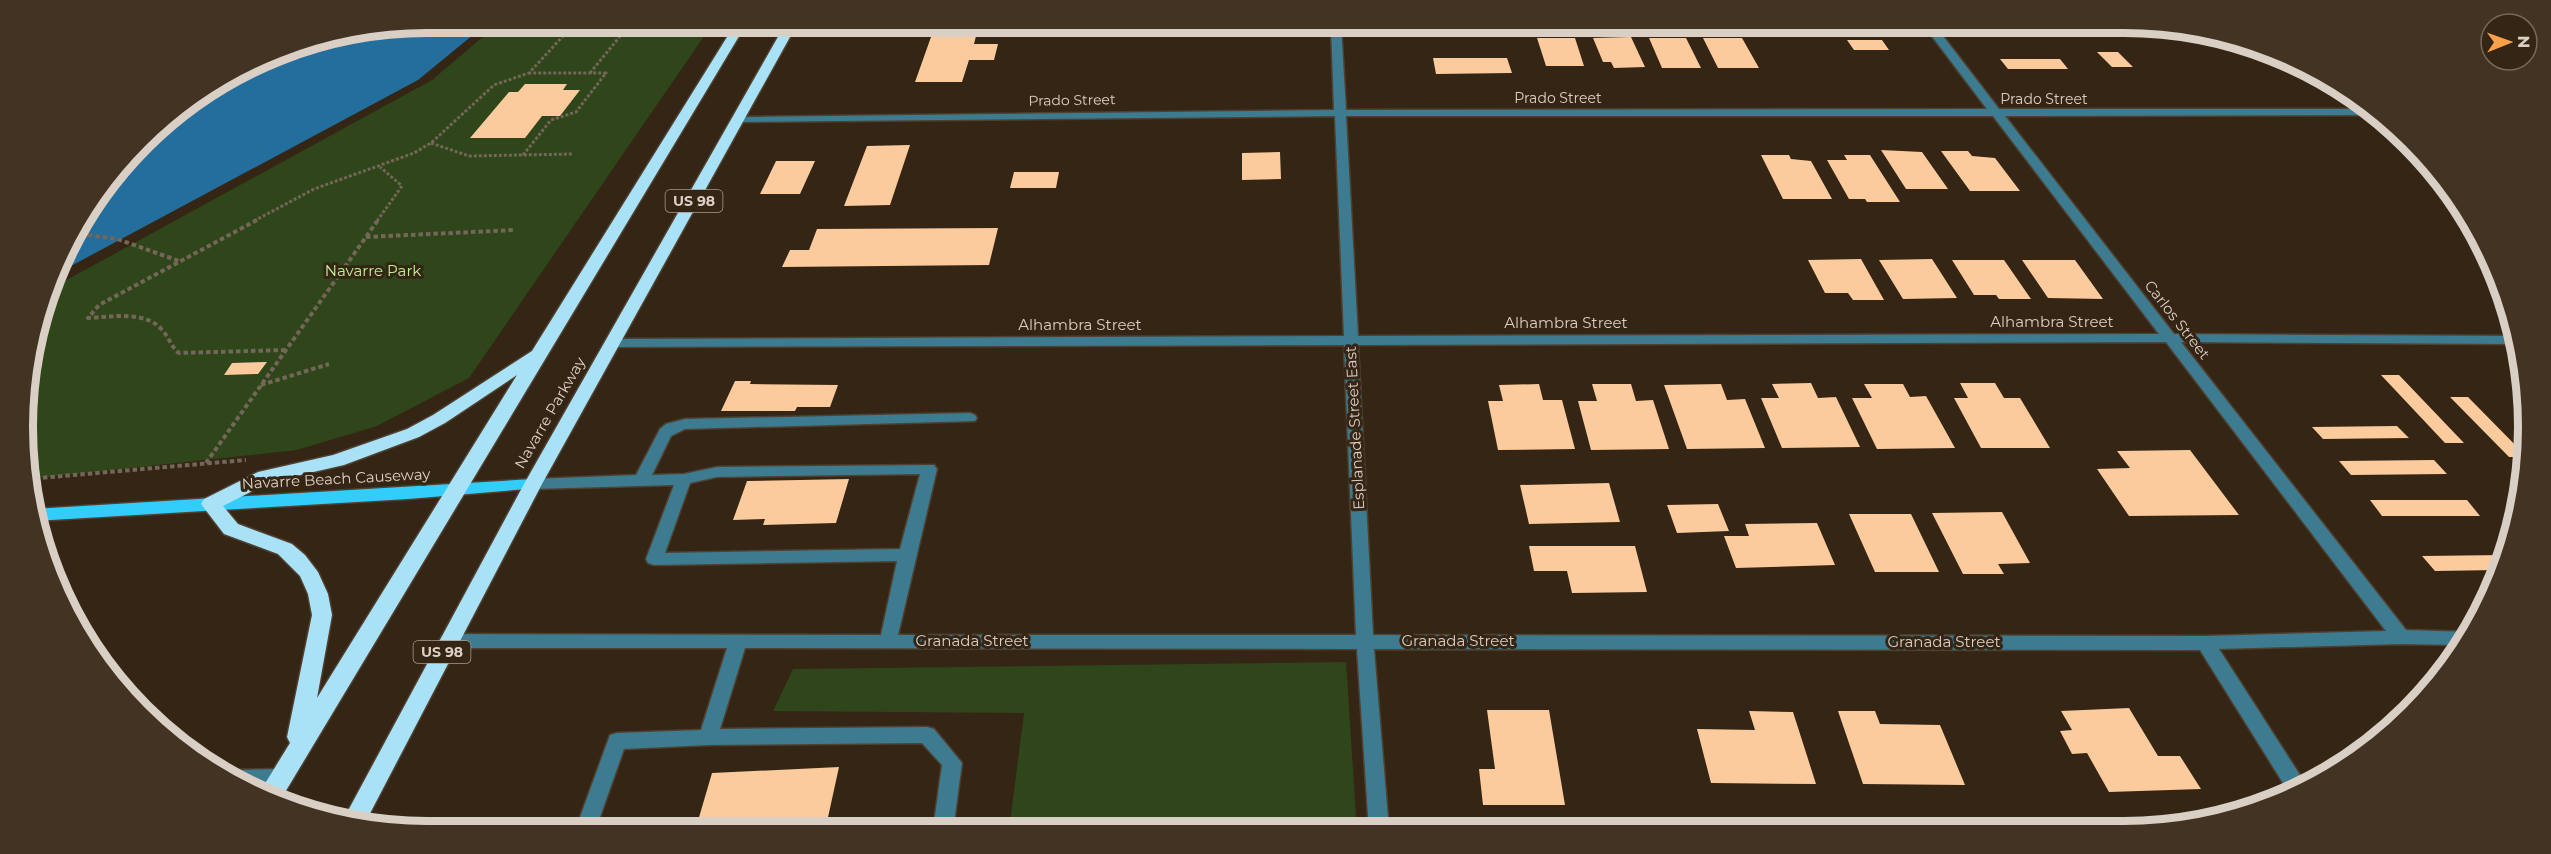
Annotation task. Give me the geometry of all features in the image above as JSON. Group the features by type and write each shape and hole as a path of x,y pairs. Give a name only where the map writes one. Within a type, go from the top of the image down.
{"highway":[{"name":"US 98","path":"276,786 735,33"},
{"name":"Navarre Parkway","path":"358,815 533,484 786,33"},
{"path":"296,751 322,615 318,594 308,572 285,549 231,529 211,504 265,477 337,461 413,433 439,419 539,352"}],"main road":[{"name":"Navarre Beach Causeway","path":"43,513 533,484"}],"street":[{"name":"Esplanade Street East","path":"1336,33 1365,641 1378,821"},
{"name":"Carlos Street","path":"1935,33 2401,637"},
{"name":"Prado Street","path":"740,119 1339,113 2361,112"},
{"name":"Alhambra Street","path":"614,343 2170,338 2508,340"},
{"path":"641,481 665,433 671,428 685,424 970,418"},
{"path":"533,484 684,479 717,472 929,469 888,640"},
{"path":"684,479 654,559 908,555"},
{"name":"Granada Street","path":"448,641 2205,643 2401,637 2457,638"},
{"path":"708,737 738,641"},
{"path":"2205,643 2294,782"},
{"path":"589,821 617,741 708,737 927,735 952,763 943,821"},
{"path":"257,782 276,786"}],"path":[{"path":"529,73 564,35 562,33"},
{"path":"590,73 623,33"},
{"path":"286,350 178,353 172,349 161,327 142,318 88,318 99,305 314,189 414,153 431,143 494,85 529,73 606,73 576,112 551,120 523,155"},
{"path":"431,143 469,156 572,154"},
{"path":"36,478 206,463 402,186 379,167"},
{"path":"366,237 515,230"},
{"path":"84,234 117,239 180,261"},
{"path":"261,386 329,364"}],"green space":[{"name":"Navarre Park","path":"487,33 706,33 469,378 377,426 297,450 36,478 33,427 36,376 46,325 60,284 432,80"},
{"path":"1346,662 1356,821 1010,821 1024,713 773,711 793,669"}],"water":[{"path":"475,33 418,80 67,268 99,208 148,148 187,114 230,86 276,63 325,46 376,36"}],"building":[{"path":"976,36 974,44 998,44 994,60 969,60 962,82 915,82 931,37"},
{"path":"1631,37 1645,67 1614,68 1611,62 1603,62 1593,38"},
{"path":"1537,38 1575,38 1584,66 1546,66"},
{"path":"1649,38 1686,38 1701,68 1662,68"},
{"path":"1703,38 1742,38 1759,68 1718,68"},
{"path":"1847,40 1882,40 1889,50 1854,50"},
{"path":"2097,52 2118,52 2133,67 2112,67"},
{"path":"1433,58 1507,58 1512,73 1436,74"},
{"path":"2000,59 2060,59 2068,69 2008,69"},
{"path":"525,84 567,84 563,90 580,90 560,116 542,116 525,138 470,138 509,92 518,92"},
{"path":"910,145 890,205 844,206 867,146"},
{"path":"1881,150 1922,152 1948,189 1906,189"},
{"path":"1941,151 1968,151 1972,156 1995,158 2020,191 1970,191"},
{"path":"1280,152 1281,179 1242,180 1242,153"},
{"path":"1761,155 1789,155 1791,159 1811,161 1832,199 1783,199"},
{"path":"1844,155 1870,155 1900,202 1867,202 1865,199 1849,199 1827,160 1847,160"},
{"path":"776,161 815,161 800,194 760,194"},
{"path":"1014,172 1059,172 1056,188 1010,188"},
{"path":"998,228 989,265 782,267 790,250 809,250 817,229"},
{"path":"1861,259 1884,300 1853,300 1848,293 1825,293 1808,260"},
{"path":"1932,259 1957,298 1903,299 1879,260"},
{"path":"1952,260 2004,260 2031,299 1999,299 1996,295 1974,295"},
{"path":"2022,260 2075,260 2103,299 2048,298"},
{"path":"267,362 258,374 224,375 232,363"},
{"path":"2381,375 2399,375 2464,443 2445,443"},
{"path":"735,381 751,381 750,384 838,385 830,407 797,407 795,411 721,411"},
{"path":"1811,383 1818,398 1836,397 1860,447 1782,448 1761,398 1779,398 1772,384"},
{"path":"1960,383 1995,383 2004,398 2020,398 2050,448 1981,448 1954,398 1968,398"},
{"path":"1539,384 1543,400 1562,400 1575,449 1498,450 1488,401 1503,401 1499,385"},
{"path":"1592,384 1631,384 1636,401 1653,400 1669,449 1591,450 1578,401 1597,401"},
{"path":"1721,384 1727,400 1745,399 1765,448 1687,449 1664,385"},
{"path":"1864,384 1903,384 1910,397 1926,396 1955,448 1877,449 1852,398 1872,398"},
{"path":"2450,397 2468,397 2517,447 2517,457 2509,457"},
{"path":"2397,426 2409,438 2323,439 2312,427"},
{"path":"2190,450 2239,515 2129,516 2097,469 2130,468 2117,451"},
{"path":"2434,460 2447,474 2351,475 2339,461"},
{"path":"849,479 836,523 763,525 765,519 733,520 747,481"},
{"path":"1609,483 1620,522 1529,524 1520,485"},
{"path":"2370,500 2467,500 2480,516 2382,516"},
{"path":"1718,504 1729,531 1677,533 1667,505"},
{"path":"2002,512 2030,563 1998,564 2004,574 1963,574 1932,513"},
{"path":"1849,514 1911,514 1939,572 1875,572"},
{"path":"1817,523 1835,565 1736,568 1724,536 1749,536 1745,524"},
{"path":"1529,546 1635,546 1647,592 1572,593 1567,571 1534,571"},
{"path":"2497,555 2491,570 2435,571 2422,556"},
{"path":"2129,708 2158,756 2180,756 2201,789 2109,792 2087,753 2072,754 2060,731 2072,730 2061,711"},
{"path":"1487,710 1549,710 1565,805 1483,805 1479,769 1495,769"},
{"path":"1749,711 1793,712 1816,784 1711,783 1697,729 1755,730"},
{"path":"1838,711 1875,711 1880,724 1940,725 1965,785 1863,784"},
{"path":"839,767 827,821 698,821 712,773"}]}
